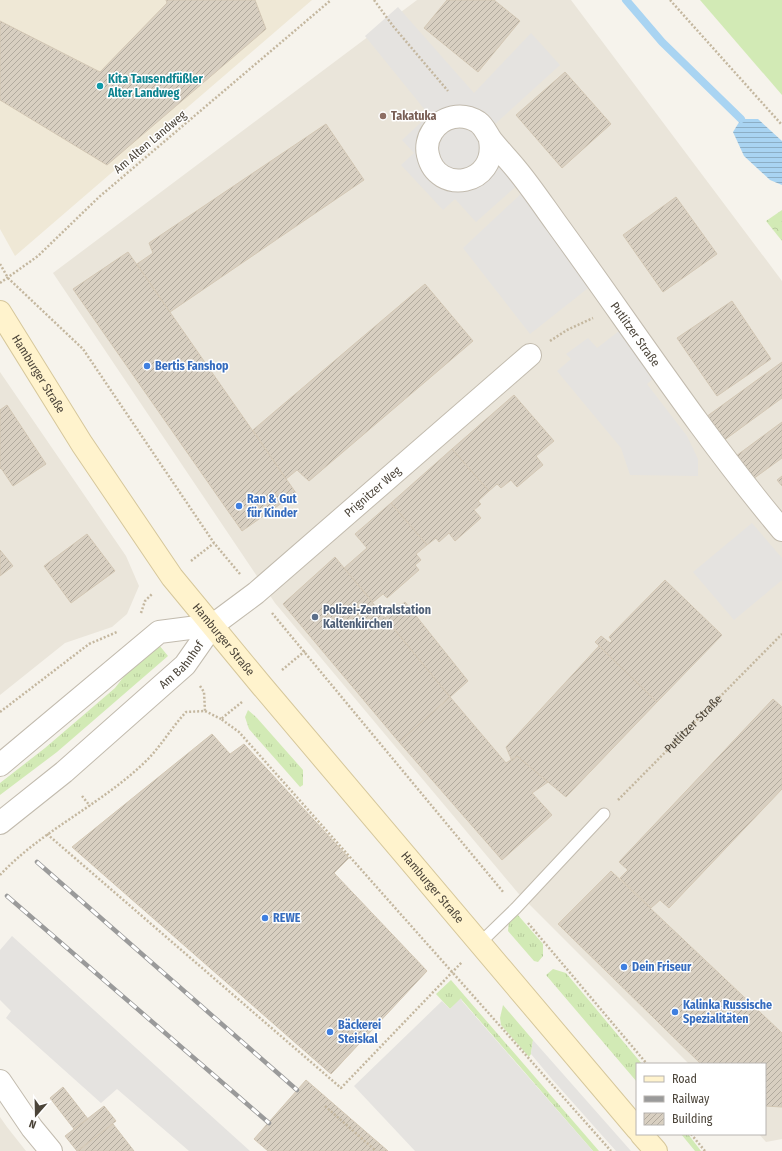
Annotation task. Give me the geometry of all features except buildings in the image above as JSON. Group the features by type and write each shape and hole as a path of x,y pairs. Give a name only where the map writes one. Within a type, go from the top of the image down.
{"main road":[{"name":"Hamburger Straße","path":"0,312 82,444 172,577 262,686 636,1128"},
{"path":"642,1135 656,1151"}],"street":[{"path":"472,119 455,117 446,119 438,124 428,141 427,152 429,161 436,170 451,180 461,181 478,175 489,161 492,148 490,140"},
{"name":"Putlitzer Straße","path":"472,119 480,124 490,140 518,170 623,314 690,413 782,530"},
{"name":"Prignitzer Weg","path":"213,625 256,593 530,355"},
{"name":"Am Bahnhof","path":"0,765 159,632 213,625"},
{"name":"Am Bahnhof","path":"0,823 64,772 185,665 213,625"},
{"path":"0,1081 32,1128 51,1151"}],"lane":[{"path":"480,943 516,908 604,814"}],"path":[{"name":"Am Alten Landweg","path":"0,283 38,256 99,197 331,0"},
{"path":"374,0 393,26 472,119"},
{"path":"670,0 782,125"},
{"path":"0,264 8,278 83,349 214,542 516,908 646,1063"},
{"path":"530,355 567,330 595,318 623,314"},
{"path":"139,618 145,601 214,542"},
{"path":"0,712 89,644 122,630"},
{"name":"Putlitzer Straße","path":"604,814 782,634"},
{"path":"221,719 305,651"},
{"path":"1,873 47,834 90,806 144,764 186,712 205,711 221,719 239,732 453,971 611,1151"},
{"path":"82,796 90,806"},
{"path":"47,834 341,1088 480,943"},
{"path":"325,1106 376,1151"},
{"path":"692,1135 705,1151"}],"shaded area":[{"path":"0,0 312,0 15,256 0,229"},
{"path":"417,0 571,0 782,281 782,1139 766,1142 760,1135 766,1135 766,1063 688,1063 518,893 275,603 53,273"},
{"path":"398,7 474,93 531,33 560,65 494,125 532,172 476,222 455,199 443,210 401,165 414,153 402,140 429,115 365,36"},
{"path":"524,191 592,285 530,334 463,248"},
{"path":"619,331 653,379 647,384 687,436 698,459 698,476 630,475 621,448 557,371 571,359 566,354 588,338 597,348"},
{"path":"0,372 126,556 139,586 127,614 112,627 65,643 0,695"},
{"path":"752,523 782,558 782,580 734,620 693,572"},
{"path":"12,936 250,1151 189,1151 117,1089 101,1103 6,1018 11,1011 0,1000 0,950"},
{"path":"461,998 462,1001 593,1151 415,1151 354,1086 442,1001 450,1009"},
{"path":"533,1040 631,1151 616,1151 551,1078 531,1054"},
{"path":"0,1117 7,1127 26,1151 0,1151"}],"green space":[{"path":"700,0 782,0 782,95"},
{"path":"782,210 782,241 766,221"},
{"path":"159,645 168,656 57,752 0,795 0,783 45,748 115,688 132,666"},
{"path":"248,710 257,718 303,770 303,785 300,787 249,729 245,717"},
{"path":"517,914 543,944 543,956 538,962 534,961 508,931 509,921"},
{"path":"553,969 566,973 641,1063 636,1063 636,1081 546,975"},
{"path":"451,980 599,1151 593,1151 461,999 450,1009 436,994"},
{"path":"503,1005 533,1040 531,1054 529,1057 501,1025 500,1018"},
{"path":"682,1135 689,1135 701,1151 695,1151"}],"water":[{"path":"741,119 758,119 782,141 782,185 770,180 744,156 733,132"}],"waterway":[{"path":"626,0 662,42 741,119"}],"railway":[{"path":"37,862 297,1090"},
{"path":"7,896 269,1123"}],"place":[{"name":"Kita Tausendfüßler Alter Landweg","path":"100,86"},
{"name":"Takatuka","path":"383,116"},
{"name":"Bertis Fanshop","path":"147,366"},
{"name":"Ran & Gut für Kinder","path":"239,506"},
{"name":"Polizei-Zentralstation Kaltenkirchen","path":"315,617"},
{"name":"REWE","path":"265,918"},
{"name":"Dein Friseur","path":"624,967"},
{"name":"Kalinka Russische Spezialitäten","path":"675,1012"},
{"name":"Bäckerei Steiskal","path":"330,1032"}]}
